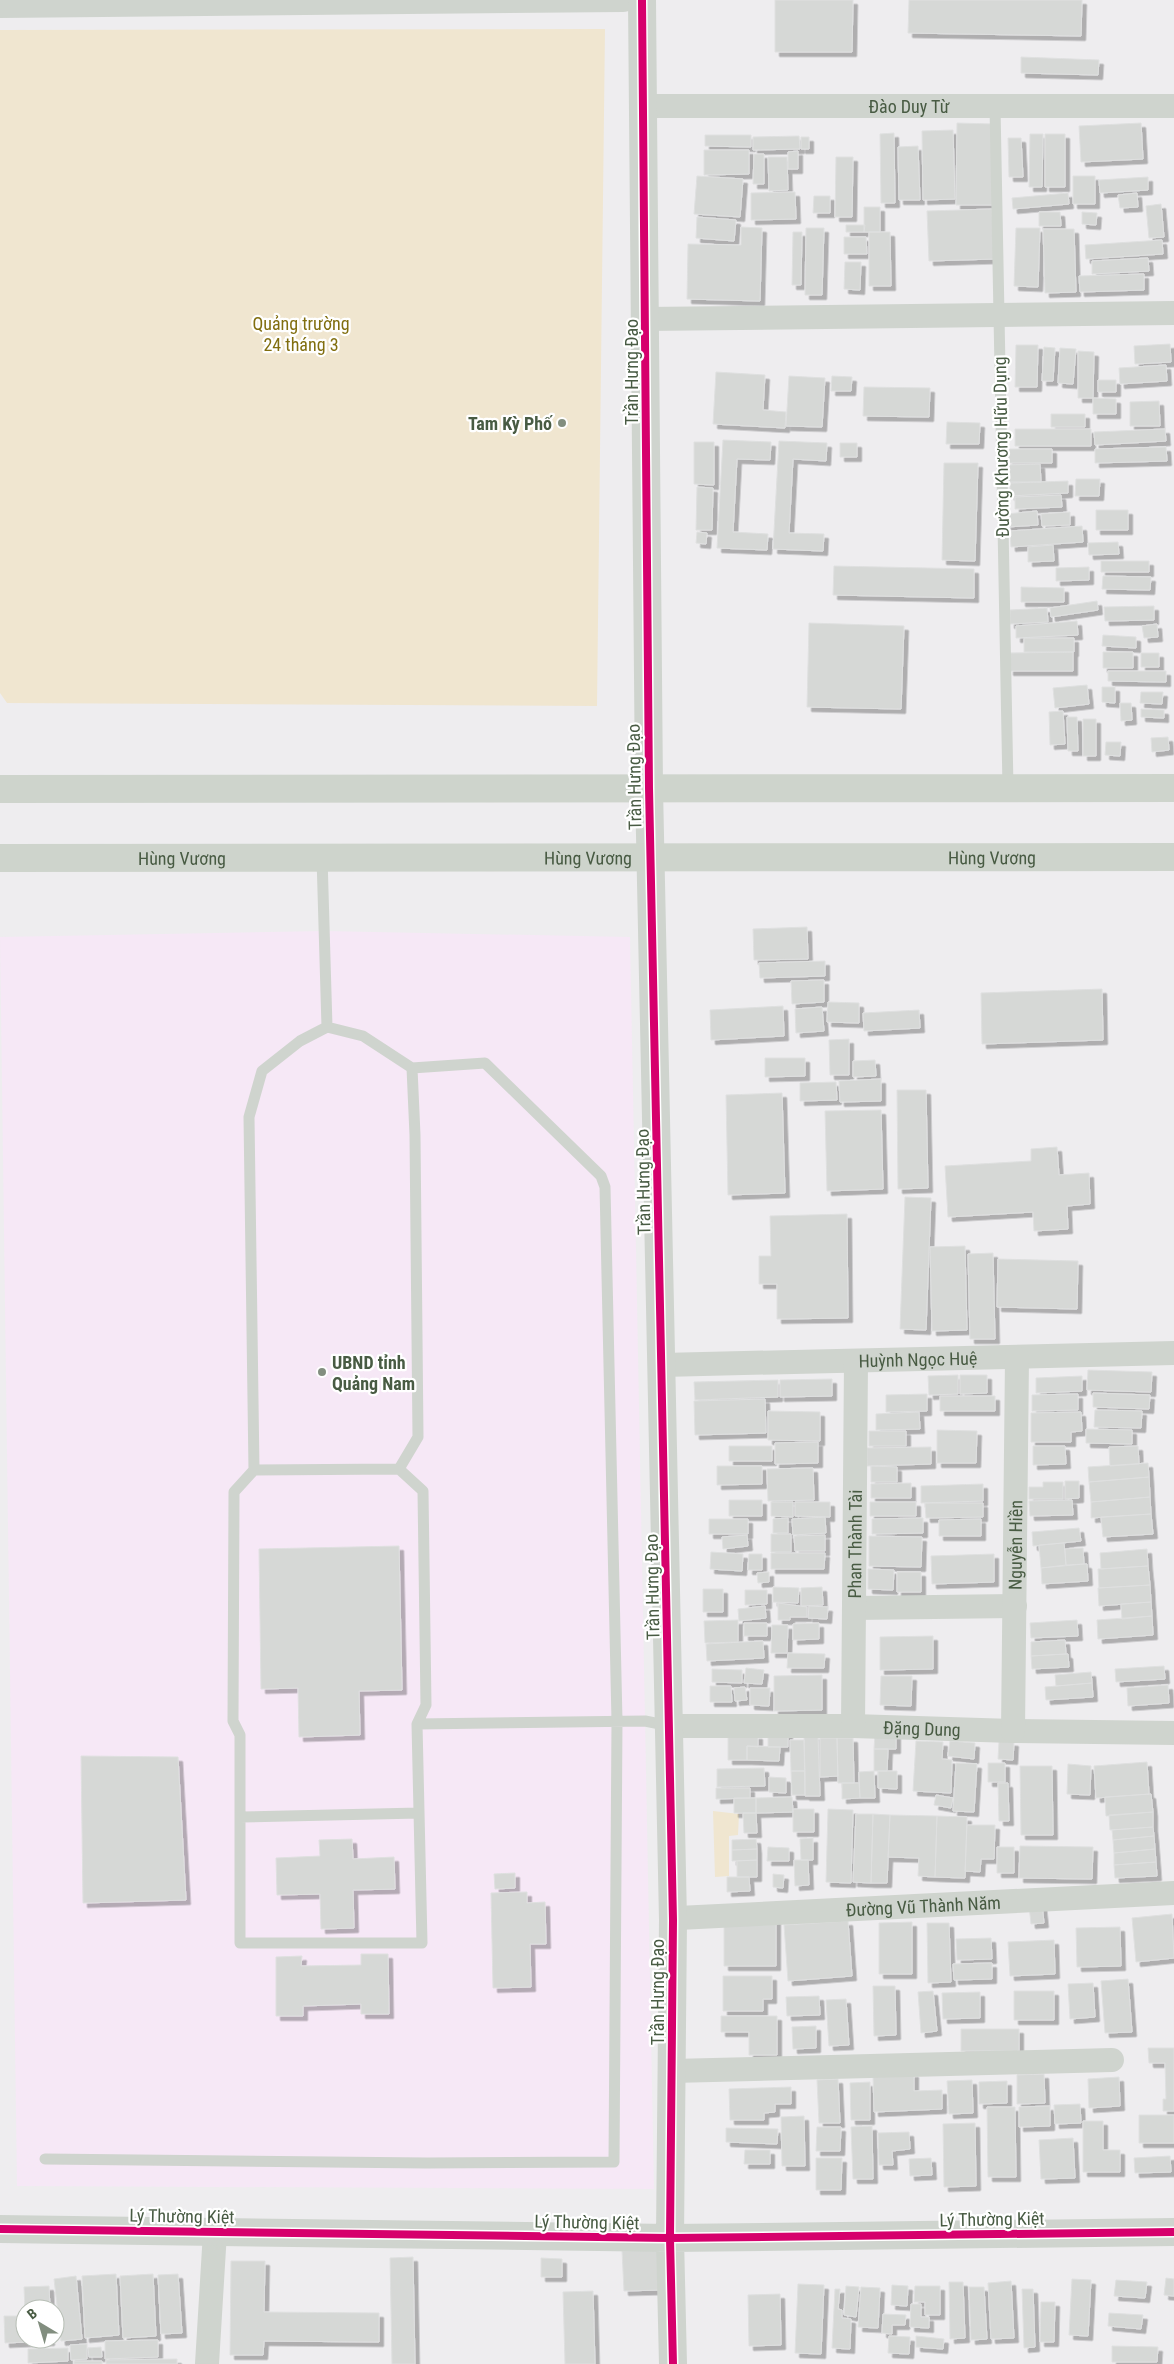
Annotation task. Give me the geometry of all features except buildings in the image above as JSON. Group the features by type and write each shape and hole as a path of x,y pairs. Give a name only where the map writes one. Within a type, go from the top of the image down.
{"main road":[{"path":"0,789 1174,788"},
{"name":"Hùng Vương","path":"0,858 1174,857"}],"street":[{"path":"0,6 623,0"},
{"name":"Trần Hưng Đạo","path":"642,0 650,858 673,1920 670,2238 673,2364"},
{"name":"Đào Duy Từ","path":"643,106 1174,106"},
{"path":"645,319 1174,313"},
{"name":"Huỳnh Ngọc Huệ","path":"662,1365 856,1362 1174,1353"},
{"name":"Nguyễn Hiền","path":"1014,1731 1017,1358"},
{"name":"Phan Thành Tài","path":"853,1726 856,1362"},
{"path":"854,1608 1015,1606"},
{"name":"Đặng Dung","path":"670,1726 853,1726 1174,1733"},
{"name":"Đường Vũ Thành Năm","path":"673,1920 678,1918 1174,1893"},
{"path":"672,2071 1112,2060"},
{"name":"Lý Thường Kiệt","path":"0,2229 670,2238 1174,2232"},
{"path":"207,2364 215,2232"}],"lane":[{"name":"Đường Khương Hữu Dụng","path":"995,106 1008,788"},
{"path":"322,857 327,1027"},
{"path":"45,2159 417,2163 614,2162 617,1722 604,1187 602,1176 485,1063 412,1068 363,1036 327,1027 300,1041 262,1071 249,1117 254,1470 234,1492 233,1721 240,1735 240,1943 422,1943 417,1724 426,1704 422,1491 400,1469 254,1470"},
{"path":"400,1469 418,1437 415,1135 412,1068"},
{"path":"417,1724 645,1721 670,1726"},
{"path":"240,1817 419,1813"}],"shaded area":[{"name":"UBND tỉnh Quảng Nam","path":"324,931 630,937 654,2189 17,2186 0,937"}],"green space":[{"name":"Quảng trường 24 tháng 3","path":"605,29 597,706 7,703 0,693 0,30"},
{"path":"713,1811 739,1814 738,1835 729,1836 729,1876 715,1877"}],"cycle path":[{"path":"642,0 649,788 673,1920 670,2238 673,2364"},
{"path":"0,2229 670,2238 1174,2232"}],"place":[{"name":"Tam Kỳ Phố","path":"562,423"},
{"name":"UBND tỉnh Quảng Nam","path":"322,1372"}]}
